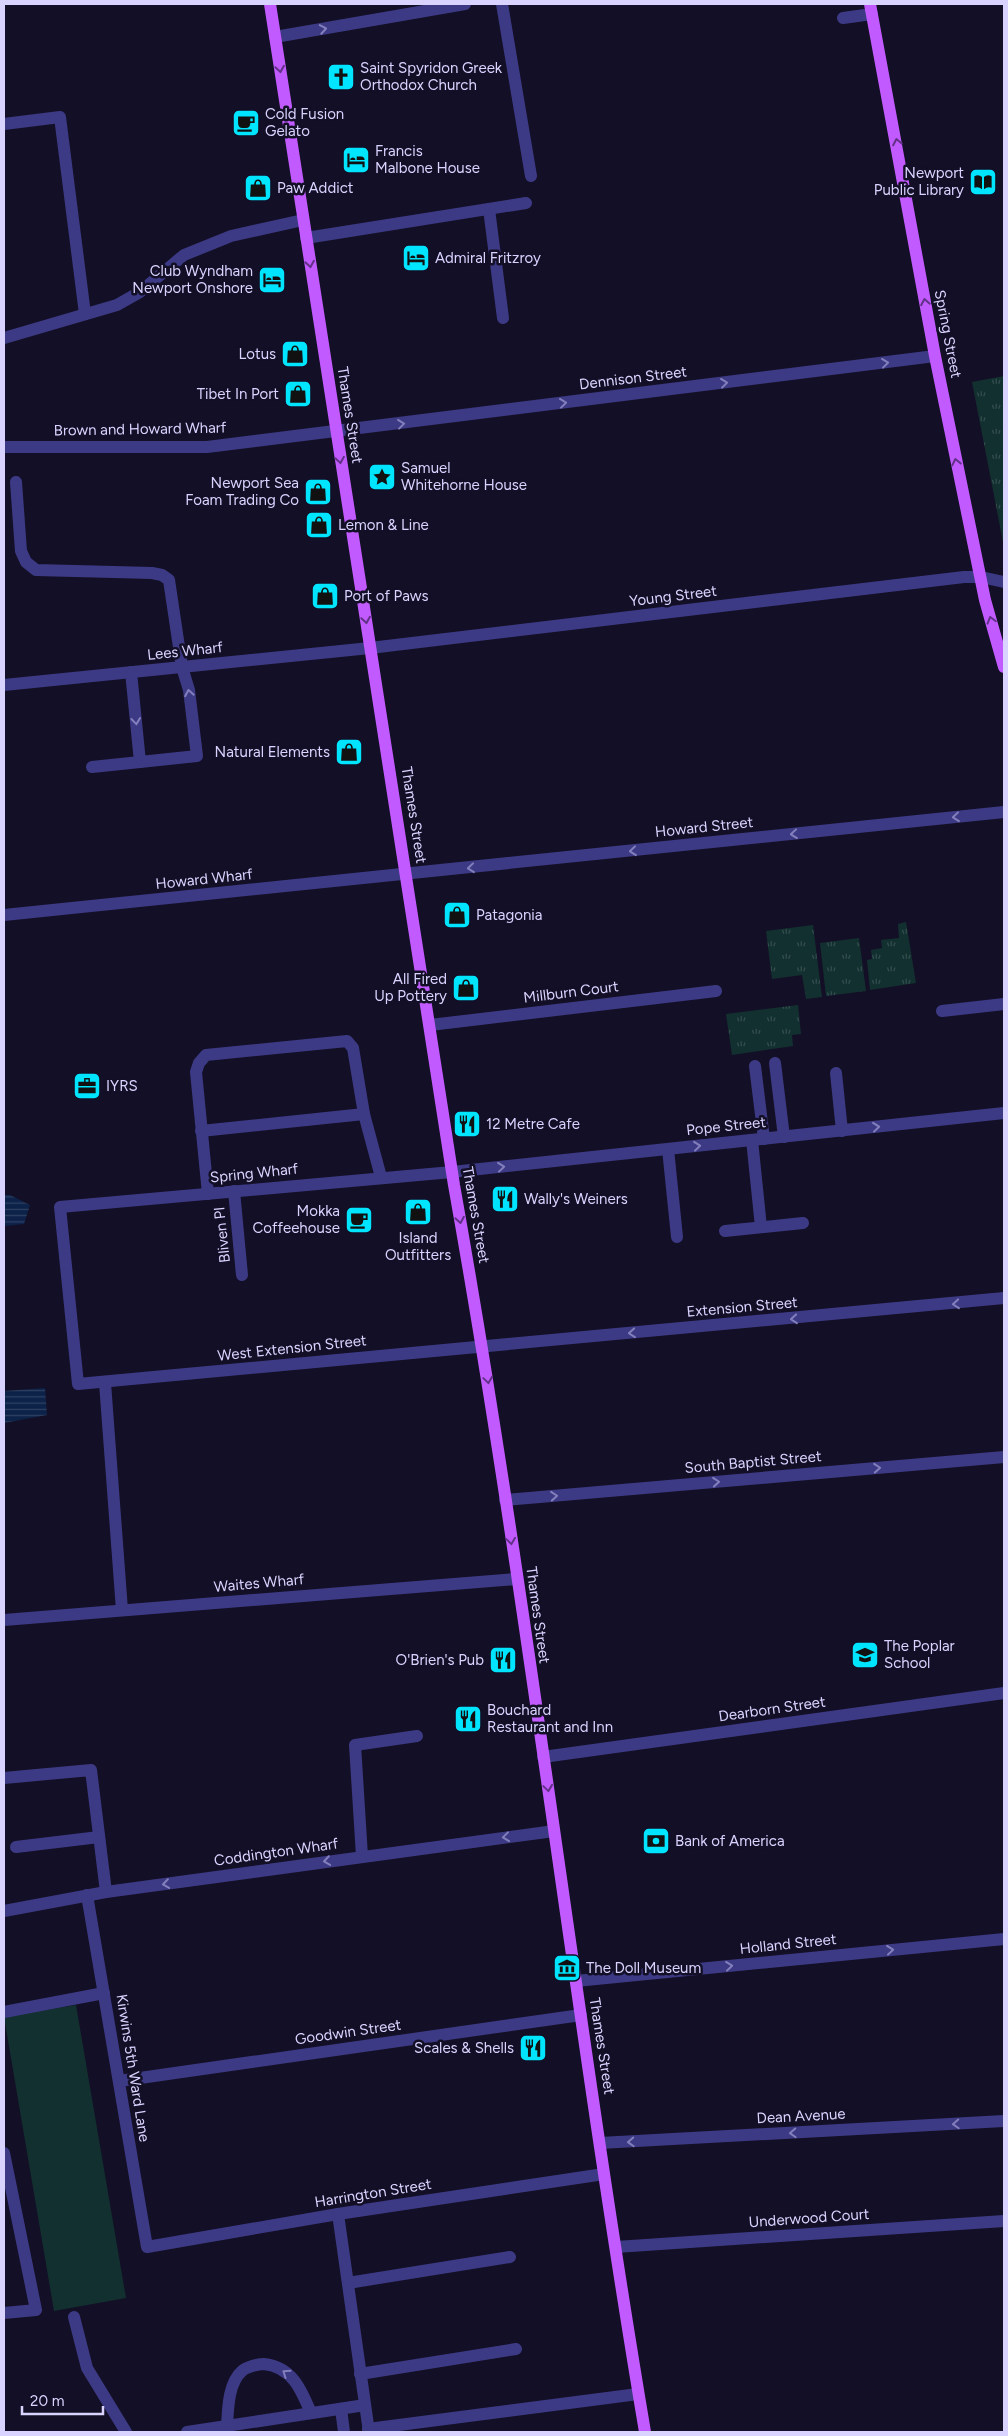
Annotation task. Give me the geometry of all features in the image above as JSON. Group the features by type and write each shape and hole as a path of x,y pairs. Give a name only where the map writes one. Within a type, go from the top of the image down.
{"main road":[{"name":"Thames Street","path":"270,4 452,1172 483,1346 604,2174 645,2432"},
{"name":"Spring Street","path":"871,9 934,356 981,577 1004,667"}],"street":[{"path":"275,37 465,4"},
{"path":"502,4 531,176"},
{"path":"843,18 871,9"},
{"path":"4,124 60,117 85,314"},
{"path":"306,238 526,203"},
{"path":"489,209 503,318"},
{"path":"4,338 117,305 140,292 184,255 231,236 303,220"},
{"name":"Dennison Street","path":"336,432 934,356"},
{"name":"Brown and Howard Wharf","path":"4,447 207,447 336,432"},
{"path":"16,482 21,551 26,562 36,570 152,573 162,575 169,580 182,667 189,690 197,756 92,767"},
{"name":"Young Street","path":"370,648 955,578 981,577 1004,582"},
{"name":"Lees Wharf","path":"4,685 370,648"},
{"path":"131,672 140,762"},
{"name":"Howard Street","path":"407,874 1004,812"},
{"name":"Howard Wharf","path":"4,915 407,874"},
{"name":"Millburn Court","path":"430,1025 716,991"},
{"path":"942,1011 1004,1004"},
{"path":"208,1194 196,1072 199,1063 206,1055 347,1041 353,1048 364,1114 381,1177"},
{"path":"775,1063 784,1136"},
{"path":"755,1066 761,1227"},
{"path":"836,1073 842,1130"},
{"name":"Pope Street","path":"452,1172 1004,1113"},
{"path":"201,1131 364,1114"},
{"path":"668,1149 677,1237"},
{"name":"Spring Wharf","path":"60,1207 452,1172"},
{"name":"Bliven Pl","path":"234,1192 242,1274"},
{"name":"West Extension Street","path":"60,1207 78,1384 483,1346"},
{"path":"725,1231 803,1223"},
{"name":"Extension Street","path":"483,1346 991,1301 1004,1298"},
{"path":"105,1382 122,1610"},
{"name":"South Baptist Street","path":"505,1500 1004,1457"},
{"name":"Waites Wharf","path":"4,1620 516,1579"},
{"name":"Dearborn Street","path":"543,1758 1004,1693"},
{"path":"362,1856 355,1745 417,1736"},
{"path":"4,1778 91,1770 106,1892"},
{"name":"Coddington Wharf","path":"4,1911 106,1892 554,1831"},
{"path":"16,1847 99,1837"},
{"name":"Kirwins 5th Ward Lane","path":"88,1895 147,2247"},
{"name":"Holland Street","path":"576,1981 1004,1939"},
{"path":"4,2012 104,1993"},
{"name":"Goodwin Street","path":"119,2081 581,2015"},
{"name":"Dean Avenue","path":"600,2144 1004,2121"},
{"path":"4,2153 36,2310 4,2313"},
{"name":"Harrington Street","path":"147,2247 338,2214 604,2174"},
{"path":"338,2214 369,2431 638,2394"},
{"name":"Underwood Court","path":"616,2247 1004,2221"},
{"path":"348,2283 510,2257"},
{"path":"74,2317 87,2368 126,2432"},
{"path":"360,2374 516,2349"},
{"path":"227,2426 228,2404 234,2384 242,2371 259,2364 276,2366 292,2376 302,2390 311,2413"},
{"path":"187,2432 364,2405"},
{"path":"341,2409 344,2432"}],"green space":[{"path":"1004,376 1004,547 972,382"},
{"path":"906,922 916,983 870,990 867,960 872,959 871,950 882,948 881,940 899,938 898,924"},
{"path":"813,925 822,997 806,999 802,975 772,979 766,931"},
{"path":"859,938 866,991 826,996 820,943"},
{"path":"798,1005 801,1034 792,1035 793,1046 732,1055 726,1014"},
{"path":"76,2005 126,2298 54,2311 4,2017"}],"water":[{"path":"4,1195 10,1195 30,1205 24,1224 4,1226"},
{"path":"45,1388 47,1415 4,1423 4,1391"}],"place":[{"name":"Saint Spyridon Greek Orthodox Church","path":"341,77"},
{"name":"Cold Fusion Gelato","path":"246,123"},
{"name":"Francis Malbone House","path":"356,160"},
{"name":"Newport Public Library","path":"983,182"},
{"name":"Paw Addict","path":"258,188"},
{"name":"Admiral Fritzroy","path":"416,258"},
{"name":"Club Wyndham Newport Onshore","path":"272,280"},
{"name":"Lotus","path":"295,354"},
{"name":"Tibet In Port","path":"298,394"},
{"name":"Samuel Whitehorne House","path":"382,477"},
{"name":"Newport Sea Foam Trading Co","path":"318,492"},
{"name":"Lemon & Line","path":"319,525"},
{"name":"Port of Paws","path":"325,596"},
{"name":"Natural Elements","path":"349,752"},
{"name":"Patagonia","path":"457,915"},
{"name":"All Fired Up Pottery","path":"466,988"},
{"name":"IYRS","path":"87,1086"},
{"name":"12 Metre Cafe","path":"467,1124"},
{"name":"Wally's Weiners","path":"505,1199"},
{"name":"Island Outfitters","path":"418,1212"},
{"name":"Mokka Coffeehouse","path":"359,1220"},
{"name":"The Poplar School","path":"865,1655"},
{"name":"O'Brien's Pub","path":"503,1660"},
{"name":"Bouchard Restaurant and Inn","path":"468,1719"},
{"name":"Bank of America","path":"656,1841"},
{"name":"The Doll Museum","path":"567,1968"},
{"name":"Scales & Shells","path":"533,2048"}]}
